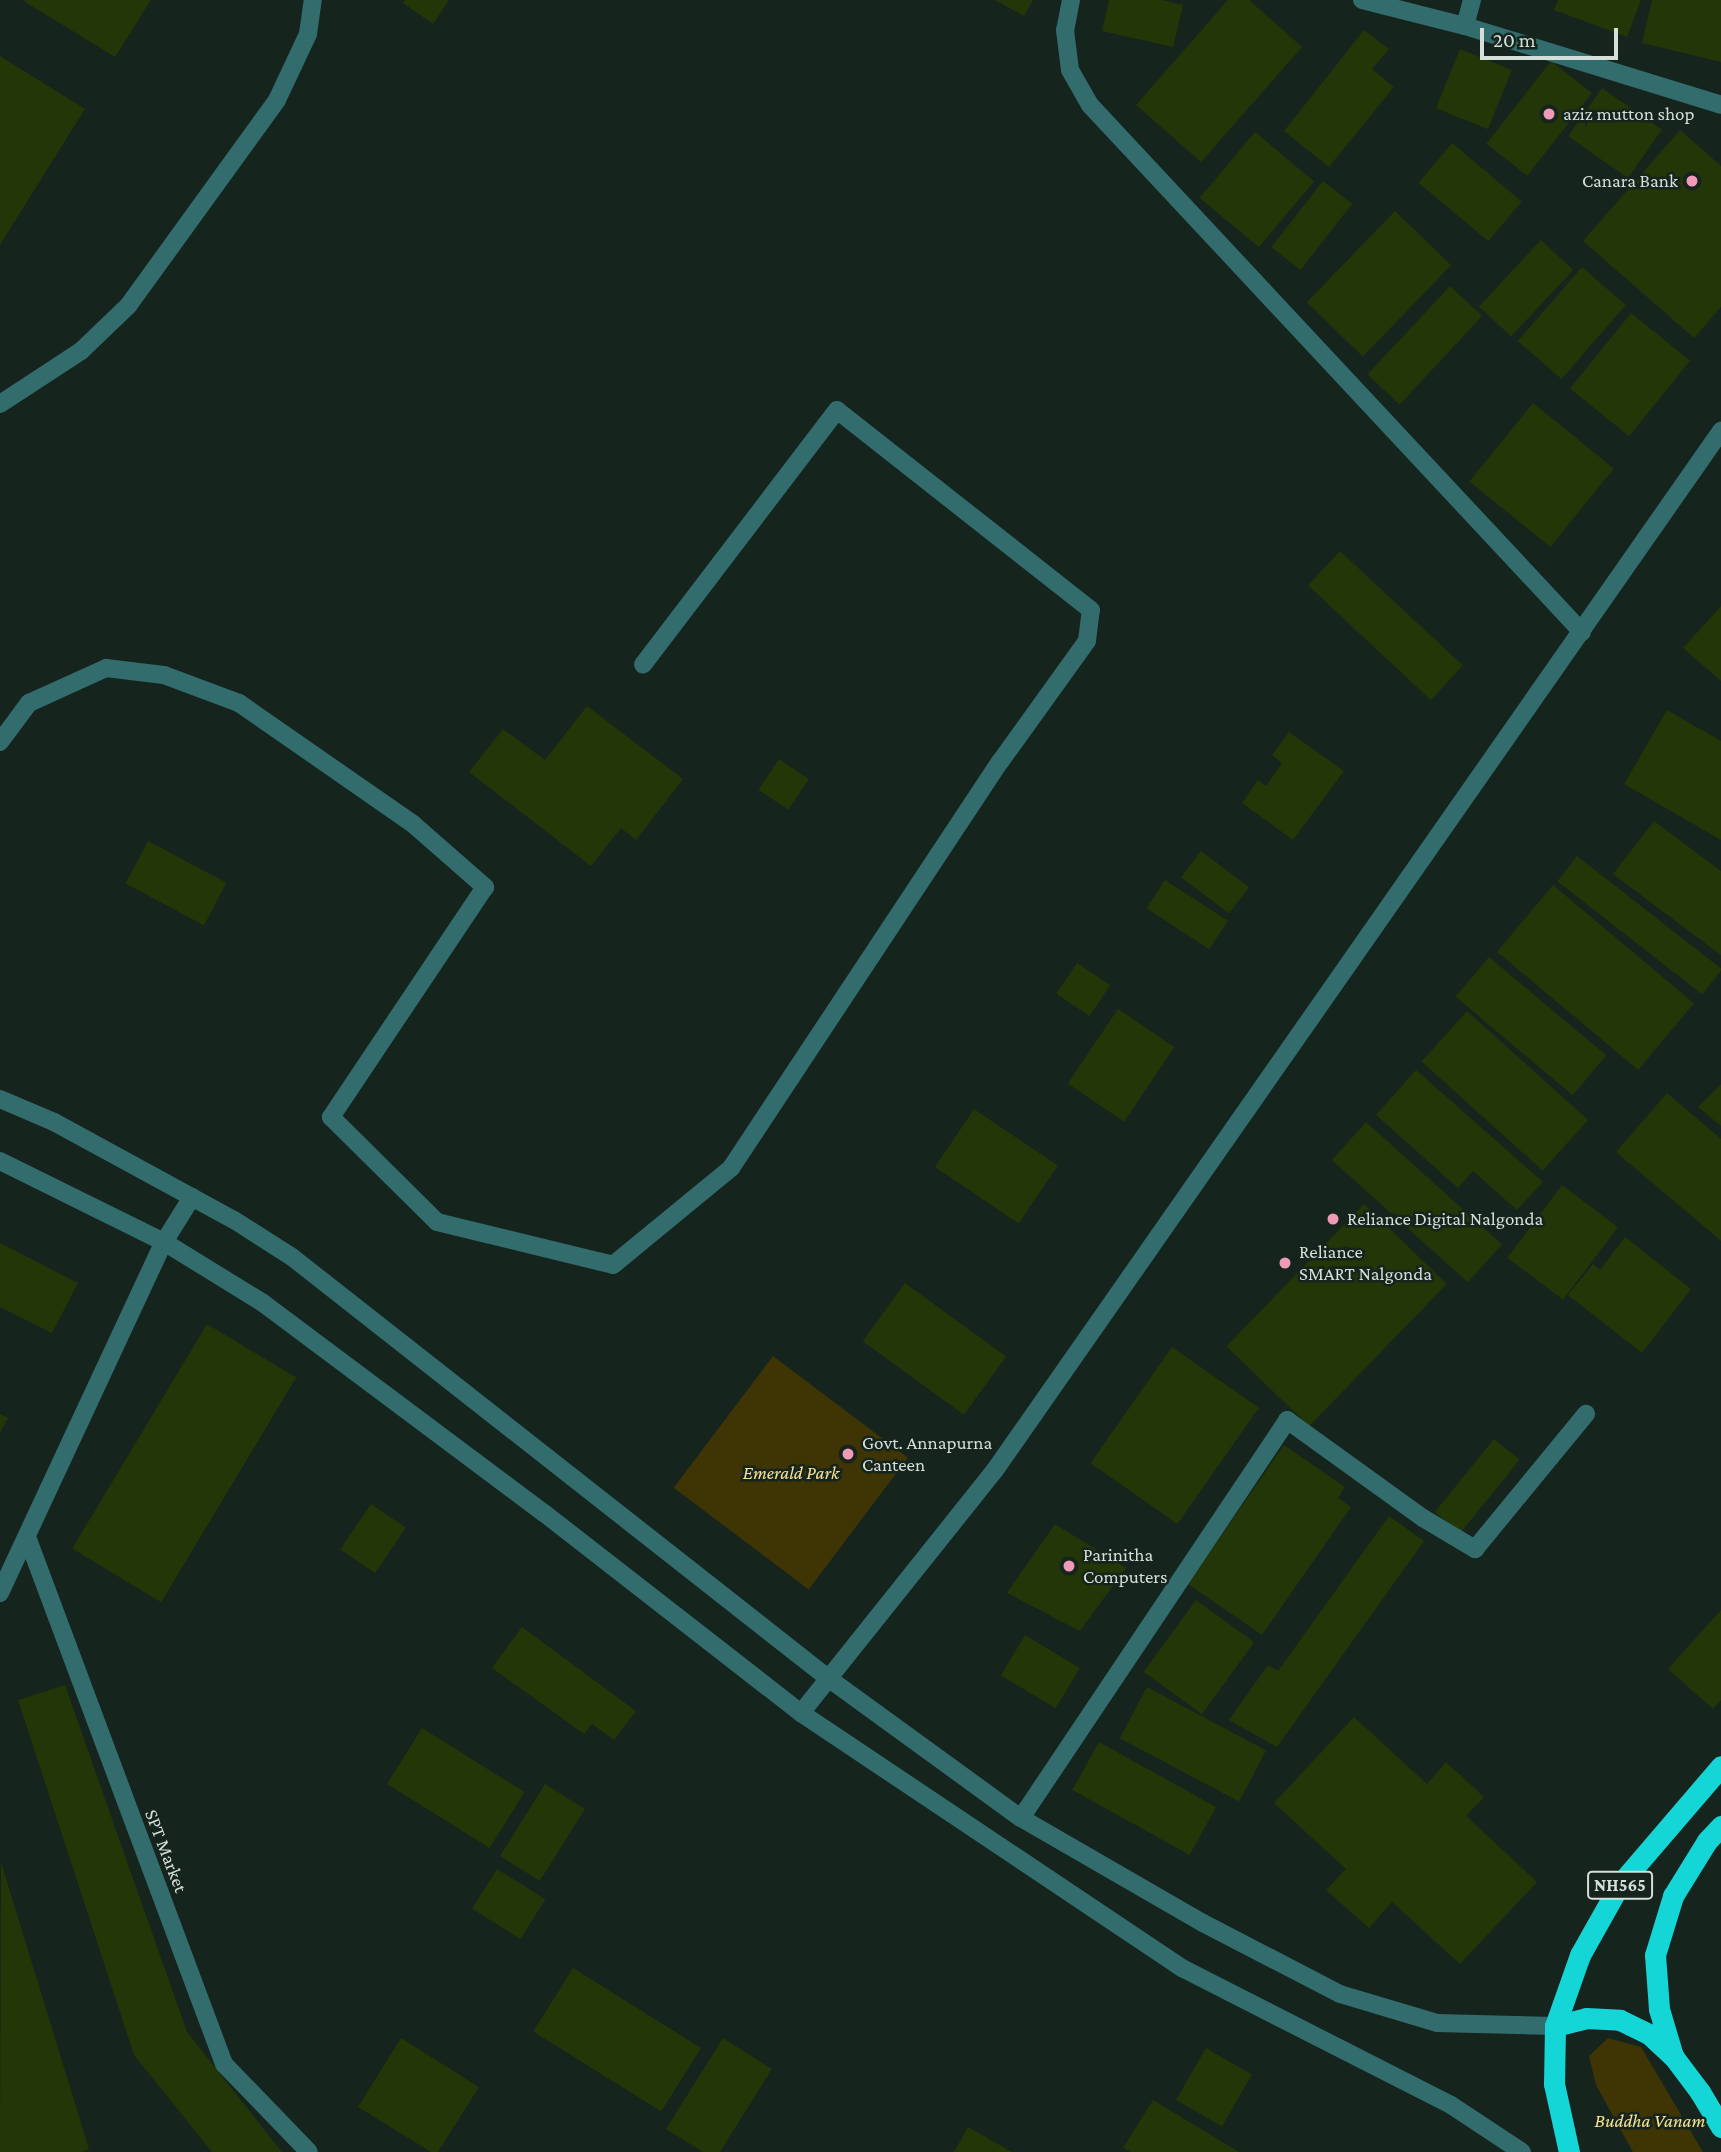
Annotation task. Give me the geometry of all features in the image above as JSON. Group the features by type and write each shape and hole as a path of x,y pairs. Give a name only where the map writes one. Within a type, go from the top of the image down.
{"highway":[{"name":"NH565","path":"1569,2152 1554,2084 1555,2026 1580,1955 1620,1884 1721,1766"},
{"name":"NH565","path":"1673,2056 1659,2010 1655,1955 1673,1896 1707,1841 1721,1826"},
{"name":"NH565","path":"1555,2026 1586,2018 1620,2020 1649,2034 1673,2056 1700,2092 1721,2127"}],"street":[{"path":"0,404 81,351 128,306 277,100 308,34 313,0"},
{"path":"1071,0 1065,30 1070,70 1090,104 1582,632"},
{"path":"1362,0 1465,26 1721,106"},
{"path":"1465,26 1472,0"},
{"path":"0,742 29,703 106,668 164,675 239,703 413,824 485,887 331,1116 438,1222 613,1265 731,1168 1000,762 1087,641 1091,610 837,410 643,665"},
{"path":"801,1713 995,1470 1721,431"},
{"path":"0,1099 54,1122 192,1197 292,1257 828,1678 1021,1818 1203,1923 1340,1994 1437,2023 1555,2026"},
{"path":"0,1161 164,1242 263,1303 544,1513 801,1713 1182,1968 1451,2105 1522,2152"},
{"path":"0,1593 164,1242 192,1197"},
{"path":"1021,1818 1287,1420 1423,1518 1475,1549 1586,1414"},
{"name":"SPT Market","path":"27,1537 224,2064 309,2152"}],"green space":[{"name":"Emerald Park","path":"773,1356 908,1458 809,1589 674,1488"},
{"name":"Buddha Vanam","path":"1608,2038 1641,2047 1703,2152 1633,2152 1596,2085 1589,2056"}],"building":[{"path":"22,0 151,0 115,57"},
{"path":"405,0 449,0 433,24 403,3"},
{"path":"995,0 1033,0 1024,16"},
{"path":"1109,0 1162,0 1183,5 1173,47 1102,31"},
{"path":"1228,0 1249,0 1302,47 1201,162 1136,105"},
{"path":"1558,0 1641,0 1627,37 1554,10"},
{"path":"1652,0 1721,0 1721,62 1642,43"},
{"path":"1364,30 1389,49 1372,69 1394,87 1329,167 1284,131"},
{"path":"1460,49 1512,70 1488,129 1436,108"},
{"path":"0,56 85,109 0,245"},
{"path":"1551,61 1592,93 1527,176 1486,144"},
{"path":"1602,88 1662,130 1628,178 1568,136"},
{"path":"1680,130 1721,166 1721,307 1694,338 1583,241"},
{"path":"1255,132 1314,181 1259,247 1200,198"},
{"path":"1452,143 1522,201 1488,241 1419,183"},
{"path":"1323,181 1352,204 1300,270 1271,247"},
{"path":"1395,211 1451,265 1363,357 1307,302"},
{"path":"1541,240 1573,270 1511,337 1479,307"},
{"path":"1582,267 1626,305 1561,379 1518,341"},
{"path":"1450,286 1482,316 1400,405 1367,374"},
{"path":"1631,313 1690,361 1629,436 1570,388"},
{"path":"1533,403 1614,468 1550,547 1469,481"},
{"path":"1340,551 1463,666 1431,700 1308,585"},
{"path":"1721,606 1721,681 1683,648"},
{"path":"587,706 683,779 636,840 621,828 591,866 469,772 503,729 545,760"},
{"path":"1667,710 1721,741 1721,840 1624,784"},
{"path":"1289,732 1344,771 1293,840 1242,803 1258,780 1266,786 1282,763 1272,755"},
{"path":"779,759 809,779 788,810 758,790"},
{"path":"1654,821 1721,871 1721,955 1613,874"},
{"path":"148,841 227,883 204,925 125,883"},
{"path":"1201,851 1249,887 1229,913 1181,877"},
{"path":"1577,856 1721,969 1702,994 1557,881"},
{"path":"1165,880 1228,921 1209,949 1146,909"},
{"path":"1553,885 1694,1003 1638,1070 1497,952"},
{"path":"1489,957 1606,1055 1573,1095 1456,997"},
{"path":"1077,963 1110,985 1089,1016 1056,994"},
{"path":"1118,1009 1174,1047 1124,1122 1068,1084"},
{"path":"1467,1011 1588,1120 1543,1171 1421,1062"},
{"path":"1416,1070 1543,1182 1517,1210 1473,1171 1458,1188 1376,1115"},
{"path":"1721,1084 1721,1126 1698,1107"},
{"path":"1667,1093 1721,1139 1721,1241 1616,1152"},
{"path":"974,1109 1058,1165 1019,1224 935,1167"},
{"path":"1366,1122 1502,1244 1468,1282 1332,1160"},
{"path":"1562,1185 1618,1227 1563,1300 1507,1258"},
{"path":"1364,1204 1447,1284 1309,1426 1226,1346"},
{"path":"1625,1237 1691,1289 1642,1353 1568,1295 1593,1264 1600,1270"},
{"path":"0,1243 78,1283 52,1333 0,1307"},
{"path":"905,1283 1006,1356 964,1415 863,1341"},
{"path":"207,1324 296,1378 161,1602 72,1549"},
{"path":"1172,1347 1259,1408 1177,1524 1091,1463"},
{"path":"0,1414 8,1418 0,1433"},
{"path":"1494,1439 1520,1460 1460,1533 1435,1512"},
{"path":"1284,1445 1345,1487 1338,1498 1351,1507 1262,1635 1188,1584"},
{"path":"371,1504 406,1527 375,1573 340,1550"},
{"path":"1389,1516 1424,1541 1277,1747 1229,1720 1268,1665 1278,1671"},
{"path":"1055,1524 1126,1568 1080,1631 1007,1593"},
{"path":"1196,1600 1254,1642 1202,1714 1144,1672"},
{"path":"1721,1610 1721,1700 1713,1709 1668,1669"},
{"path":"522,1627 636,1711 614,1740 592,1724 584,1734 492,1668"},
{"path":"1025,1635 1080,1668 1056,1708 1001,1675"},
{"path":"65,1685 187,2032 282,2152 212,2152 134,2055 18,1700"},
{"path":"1147,1687 1266,1750 1239,1802 1120,1738"},
{"path":"1354,1717 1427,1784 1446,1762 1484,1797 1466,1816 1537,1882 1460,1964 1392,1902 1369,1928 1326,1890 1346,1869 1274,1803"},
{"path":"422,1728 525,1792 490,1848 387,1784"},
{"path":"1099,1742 1216,1807 1190,1855 1072,1790"},
{"path":"545,1784 585,1809 540,1881 500,1856"},
{"path":"1,1862 89,2149 82,2152 0,2152"},
{"path":"497,1869 545,1899 520,1939 472,1909"},
{"path":"573,1968 701,2048 661,2112 533,2032"},
{"path":"401,2038 479,2087 438,2152 431,2152 358,2107"},
{"path":"723,2038 772,2069 720,2152 703,2152 666,2129"},
{"path":"1206,2048 1252,2074 1222,2126 1176,2100"},
{"path":"1153,2100 1239,2152 1131,2152 1123,2148"},
{"path":"968,2127 1012,2152 954,2152"}],"place":[{"name":"aziz mutton shop","path":"1549,114"},
{"name":"Canara Bank","path":"1692,181"},
{"name":"Reliance Digital Nalgonda","path":"1333,1219"},
{"name":"Reliance SMART Nalgonda","path":"1285,1263"},
{"name":"Govt. Annapurna Canteen","path":"848,1454"},
{"name":"Parinitha Computers","path":"1069,1566"}]}
